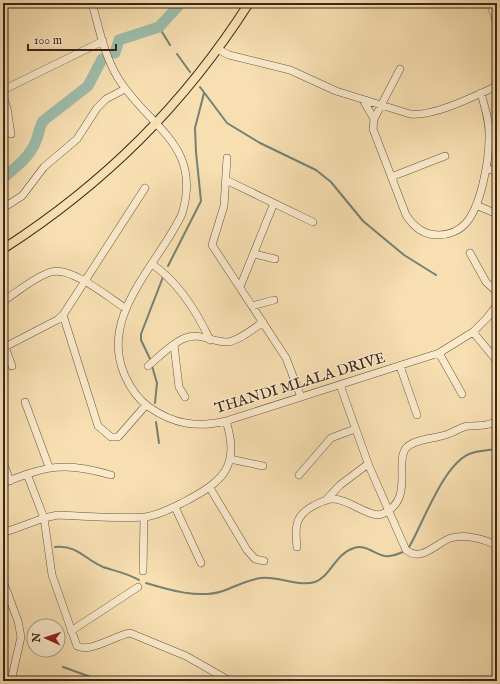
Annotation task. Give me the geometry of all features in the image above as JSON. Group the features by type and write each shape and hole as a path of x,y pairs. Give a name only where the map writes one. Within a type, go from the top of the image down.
{"main road":[{"path":"3,249 48,219 132,149 157,123 217,49 249,3"}],"street":[{"name":"THANDI MLALA DRIVE","path":"92,3 102,40 114,72 125,88 157,123 176,148 184,168 187,188 182,214 125,308 118,330 120,358 128,381 146,405 160,415 183,424 207,425 226,421 439,353 473,332 497,305"},
{"path":"490,3 497,23"},
{"path":"3,90 102,40"},
{"path":"217,49 229,54 290,70 336,90 363,100 383,104 405,113 422,114 497,86"},
{"path":"374,119 400,69"},
{"path":"3,208 22,196 44,167 77,139 97,108 106,99 125,88"},
{"path":"363,100 374,119 374,133 410,220 418,229 429,234 441,235 460,228 469,219 476,205 486,169 489,131 481,93"},
{"path":"3,96 7,108 11,134"},
{"path":"391,177 445,156"},
{"path":"227,158 223,211 212,243 286,358 301,398"},
{"path":"486,169 497,171"},
{"path":"226,180 313,222"},
{"path":"12,366 4,347 57,320 63,314 145,188"},
{"path":"240,287 274,203"},
{"path":"476,205 497,214"},
{"path":"470,253 486,282 497,292"},
{"path":"254,254 275,259"},
{"path":"152,264 174,282 200,320 210,340"},
{"path":"3,301 51,272 64,271 125,308"},
{"path":"252,306 274,300"},
{"path":"63,314 98,426 111,437 118,437 146,405"},
{"path":"148,366 174,345 189,337 221,342 232,341 263,322"},
{"path":"473,332 497,361"},
{"path":"174,345 179,387 185,397"},
{"path":"439,353 462,394"},
{"path":"400,366 417,415"},
{"path":"340,385 368,464 405,548 411,553 424,553 447,540 456,537 486,541 497,546"},
{"path":"25,402 49,467"},
{"path":"3,532 44,518 58,515 144,517 174,507 210,488 221,477 230,459 231,439 226,421"},
{"path":"326,500 344,500 377,515 387,510 395,503 400,493 403,482 403,454 410,445 446,435 462,428 488,426 497,421"},
{"path":"299,475 331,438 355,429"},
{"path":"230,459 263,466"},
{"path":"3,462 7,482 49,467 72,466 110,475"},
{"path":"297,547 296,525 300,515 309,508 326,500 340,484 368,464"},
{"path":"28,474 44,518 52,575 77,646 82,649 89,648 122,635 130,634 186,656 230,681"},
{"path":"210,488 247,550 255,559 264,562"},
{"path":"174,507 201,563"},
{"path":"143,571 144,517"},
{"path":"3,581 18,621 21,637 12,681"},
{"path":"71,631 138,587"}],"waterway":[{"path":"115,53 119,40 159,27 181,3"},
{"path":"159,27 170,45"},
{"path":"177,54 190,72"},
{"path":"3,178 22,162 30,152 36,141 43,121 88,86 102,59"},
{"path":"200,87 227,123 260,143 316,170 331,182 363,221 404,255 436,275"},
{"path":"168,266 201,201 195,128 204,93"},
{"path":"151,361 141,340 141,334 163,277"},
{"path":"152,366 157,383 155,403"},
{"path":"156,422 159,443"},
{"path":"408,549 443,480 452,468 462,458 472,453 497,449"},
{"path":"55,547 70,548 96,564 139,580"},
{"path":"146,583 174,591 194,594 223,591 261,578 274,578 308,583 315,582 320,579 342,555 354,548 366,548 385,556 392,556 403,552"},
{"path":"63,667 102,681"}]}
